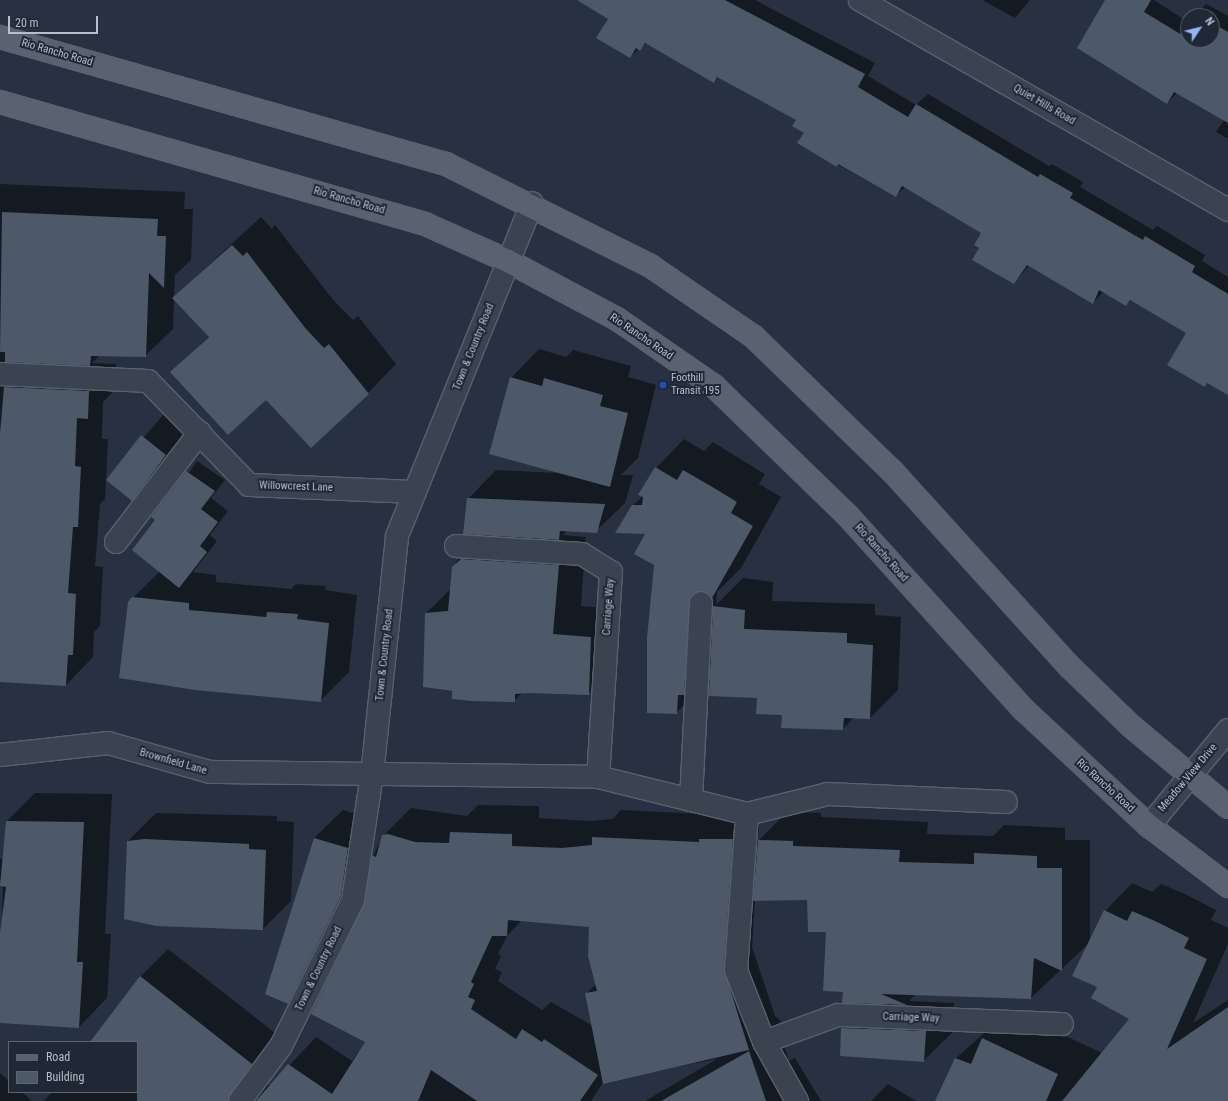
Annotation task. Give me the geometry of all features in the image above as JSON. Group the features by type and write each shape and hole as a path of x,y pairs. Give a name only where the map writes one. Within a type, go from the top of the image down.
{"main road":[{"name":"Rio Rancho Road","path":"0,37 446,164 532,204 649,265 754,337 893,472 1069,666 1188,777 1228,807"},
{"name":"Rio Rancho Road","path":"0,102 425,224 508,261 617,319 714,386 848,516 1024,710 1149,826 1228,886"}],"street":[{"name":"Quiet Hills Road","path":"869,2 1228,210"},
{"name":"Town & Country Road","path":"240,1101 281,1046 353,900 372,775 397,536 532,204"},
{"name":"Willowcrest Lane","path":"0,374 148,381 200,432 249,486 415,492"},
{"path":"116,542 200,432"},
{"name":"Carriage Way","path":"456,546 582,554 611,572 598,777"},
{"path":"691,800 701,603"},
{"name":"Meadow View Drive","path":"1149,826 1228,730"},
{"name":"Brownfield Lane","path":"0,755 108,743 210,772 372,775"},
{"path":"372,775 598,777 747,814 828,794 1006,802"},
{"path":"747,814 736,970 764,1042 797,1101"},
{"name":"Carriage Way","path":"764,1042 838,1015 1062,1024"}],"building":[{"path":"577,0 725,0 865,74 858,87 908,117 916,104 1038,177 1040,174 1073,193 1070,198 1143,240 1145,236 1195,266 1192,272 1228,294 1228,395 1207,383 1205,387 1167,365 1186,333 1130,300 1126,306 1099,290 1093,304 1027,265 1014,284 972,260 979,248 974,245 981,233 902,186 896,197 838,164 837,167 797,143 804,133 792,126 796,120 717,77 714,83 645,43 640,51 636,48 630,58 596,38 608,19"},
{"path":"1105,0 1151,0 1144,12 1180,34 1180,48 1220,48 1220,28 1228,32 1228,123 1174,92 1167,104 1077,48"},
{"path":"2,212 158,219 157,236 166,236 164,288 149,273 146,357 91,356 90,366 5,362 5,352 0,352"},
{"path":"232,245 243,256 247,252 306,329 324,348 329,344 369,394 311,448 266,400 228,435 170,372 209,337 172,298"},
{"path":"510,377 542,386 544,378 603,395 600,406 628,413 610,487 489,454"},
{"path":"4,387 89,391 88,419 77,418 75,466 81,467 78,527 73,527 68,593 76,594 73,655 68,655 66,686 0,682 0,433"},
{"path":"141,435 166,455 132,501 106,480"},
{"path":"655,467 677,480 683,470 714,488 737,502 731,513 753,526 712,598 701,591 690,597 684,695 678,695 677,714 647,713 647,638 654,565 634,554 645,534 615,533 632,505 642,505 643,497 638,495"},
{"path":"186,471 215,491 201,509 218,522 200,546 207,552 179,588 132,550 155,520 151,517"},
{"path":"467,498 605,504 597,533 560,531 559,540 463,534"},
{"path":"461,559 559,565 553,634 591,637 589,695 529,693 515,694 515,702 472,701 452,699 452,691 423,687 425,613 448,611 452,567"},
{"path":"132,597 189,603 189,610 266,617 267,612 298,614 297,619 329,623 321,702 195,690 119,678 128,602"},
{"path":"713,606 745,610 744,629 847,633 847,643 873,645 870,719 844,718 843,730 781,728 782,715 756,714 757,698 709,696"},
{"path":"6,821 84,822 77,962 83,962 79,1028 0,1023 0,933 6,887 0,886"},
{"path":"450,832 512,834 512,846 562,848 592,845 592,837 699,842 699,839 733,839 724,969 749,1050 603,1084 585,993 597,991 588,956 589,927 508,920 507,936 492,936 471,982 474,984 468,997 475,1000 471,1009 516,1039 522,1029 542,1042 544,1039 598,1075 580,1101 477,1101 431,1070 418,1101 256,1101 288,1064 332,1094 365,1042 311,1014 364,905 372,855 376,857 382,835 388,834 415,842 449,843"},
{"path":"314,838 348,848 341,896 288,1004 265,994"},
{"path":"145,839 249,844 249,849 266,850 263,930 156,926 124,919 127,841"},
{"path":"758,840 793,841 793,846 900,850 899,862 974,864 974,853 1037,856 1037,868 1062,868 1062,971 1034,958 1031,999 881,994 907,1005 842,1003 843,992 823,991 826,932 808,932 807,900 753,901"},
{"path":"1104,910 1127,921 1132,911 1155,921 1189,938 1184,948 1207,959 1167,1049 1228,1007 1228,1101 1062,1101 1129,1019 1091,998 1097,987 1072,976"},
{"path":"140,976 252,1064 228,1101 137,1101 138,1041 91,1041"},
{"path":"841,1028 926,1031 924,1062 840,1056"},
{"path":"982,1038 1058,1074 1046,1101 935,1101 955,1058 971,1064"},
{"path":"749,1051 766,1101 661,1101"}],"place":[{"name":"Foothill Transit 195","path":"663,385"}]}
